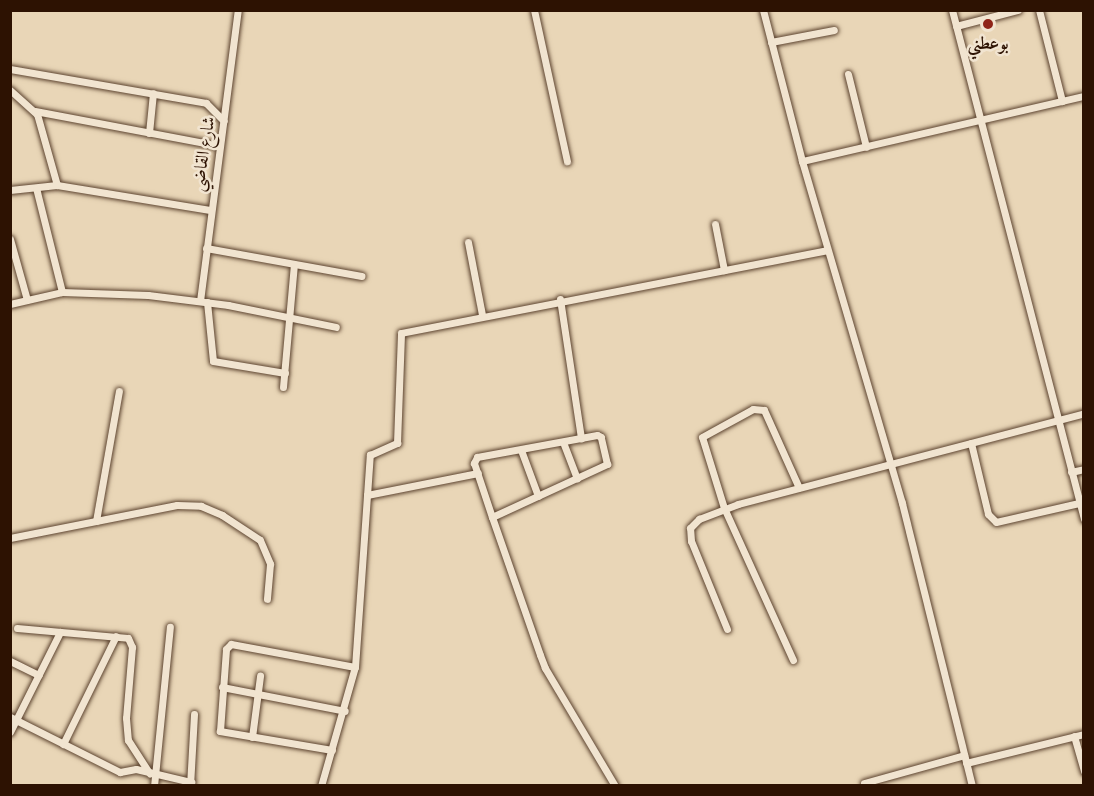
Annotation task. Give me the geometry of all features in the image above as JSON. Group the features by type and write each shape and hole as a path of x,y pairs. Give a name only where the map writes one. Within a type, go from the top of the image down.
{"street":[{"name":"شارع القاضي","path":"238,10 210,210 203,302 213,361 285,373"},
{"path":"534,10 567,161"},
{"path":"763,10 827,250 891,465 972,786"},
{"path":"952,10 1083,519"},
{"path":"956,26 1018,10"},
{"path":"1039,10 1062,101"},
{"path":"771,42 834,30"},
{"path":"10,69 206,103 224,121"},
{"path":"848,74 866,147"},
{"path":"10,90 35,111 220,146"},
{"path":"149,133 153,93"},
{"path":"802,161 980,122 1083,96"},
{"path":"35,111 57,185"},
{"path":"10,190 57,185 210,210"},
{"path":"36,188 62,292"},
{"path":"715,225 724,270"},
{"path":"10,239 27,300"},
{"path":"468,242 482,315"},
{"path":"206,248 361,276"},
{"path":"321,786 345,711 355,666 370,455 397,442 401,333 560,299 827,250"},
{"path":"283,387 291,320 294,264"},
{"path":"10,304 62,292 101,291 203,302 336,327"},
{"path":"560,299 581,438"},
{"path":"96,521 119,391"},
{"path":"793,660 724,508 702,437 753,409 760,408 768,415 799,488"},
{"path":"727,629 690,535 692,524 724,508 1083,413"},
{"path":"492,517 609,461 601,437 581,438 477,457 478,473 492,517 545,668 615,786"},
{"path":"563,442 577,478"},
{"path":"971,443 988,514 996,522 1079,503"},
{"path":"521,450 538,496"},
{"path":"1071,472 1083,469"},
{"path":"367,495 478,473"},
{"path":"10,538 177,505 212,510 249,532 265,547 270,564 267,598"},
{"path":"154,786 152,775 170,627"},
{"path":"17,628 116,636 131,643 126,718 128,740 152,775"},
{"path":"10,732 14,718 60,632"},
{"path":"63,744 116,636"},
{"path":"332,750 252,737 219,729 226,649 231,644 355,666"},
{"path":"10,661 39,675"},
{"path":"252,737 260,676"},
{"path":"222,687 345,711"},
{"path":"14,718 120,772 133,769 190,784 195,714"},
{"path":"966,764 1083,734"},
{"path":"1074,736 1083,772"},
{"path":"864,783 964,754"}],"place":[{"name":"بوعطني","path":"988,24"}]}
